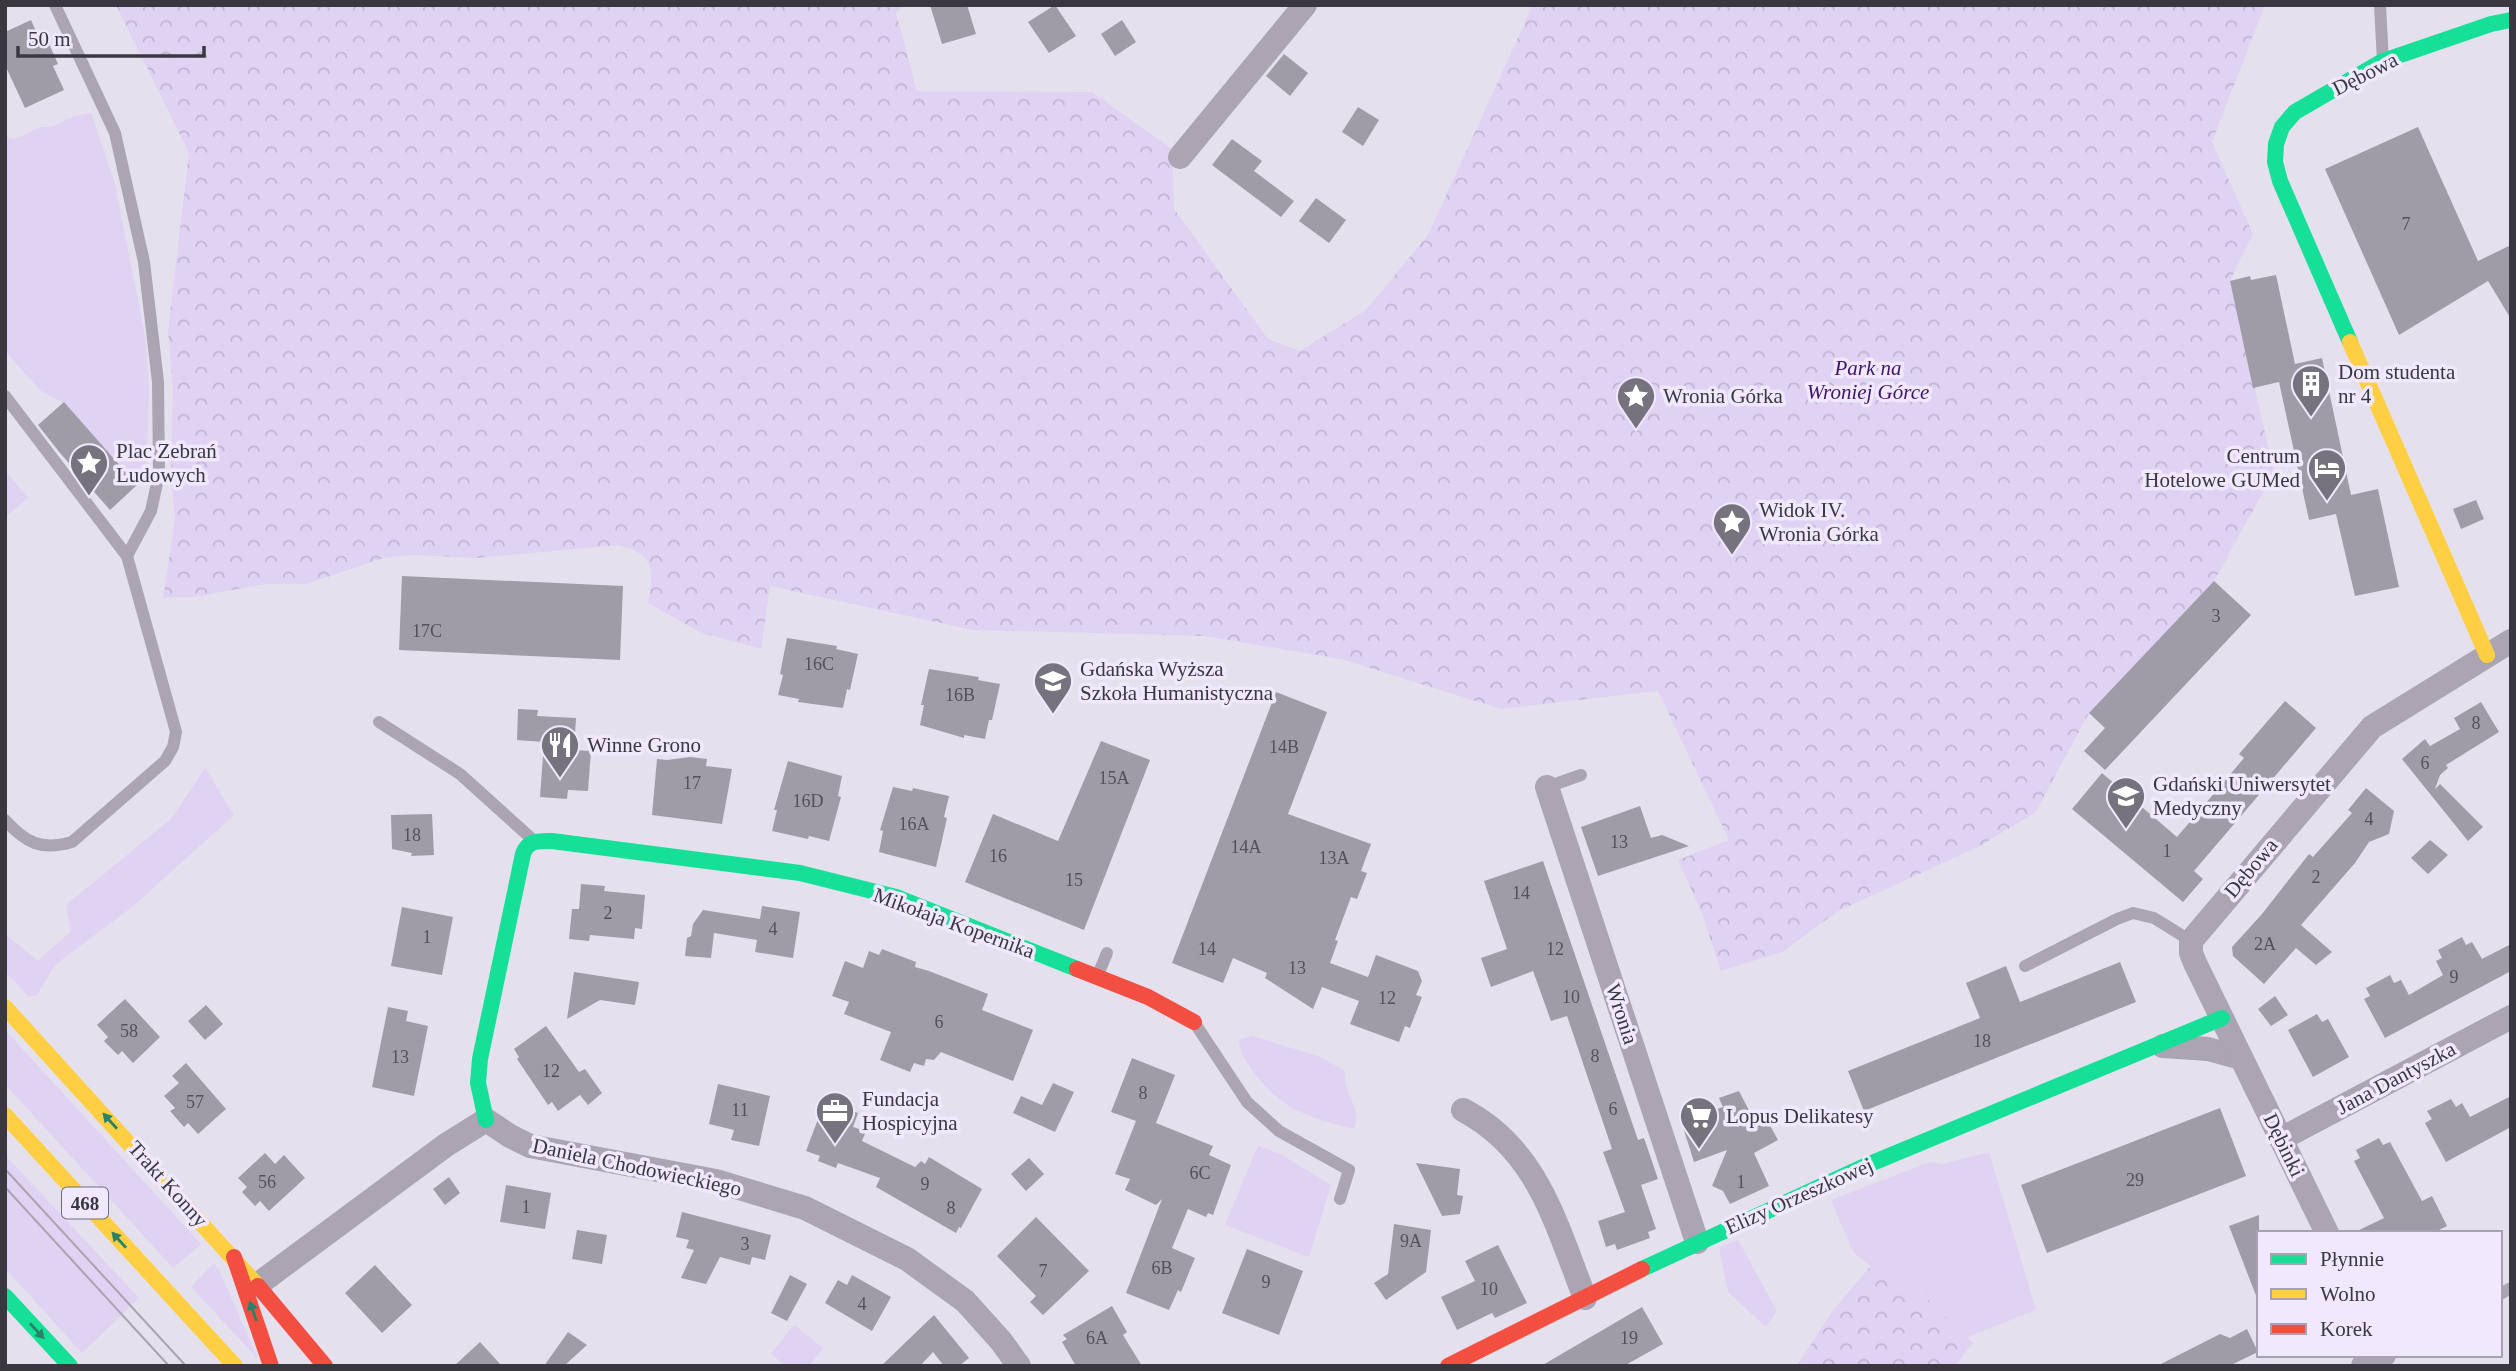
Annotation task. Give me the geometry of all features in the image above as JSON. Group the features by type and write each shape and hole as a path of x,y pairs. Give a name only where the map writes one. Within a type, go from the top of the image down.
{"street":[{"path":"1180,157 1305,5"},
{"name":"Dębowa","path":"2487,655 2280,181 2275,167 2275,143 2286,119 2295,112 2383,61 2491,24 2511,20"},
{"name":"Dębowa","path":"2191,941 2372,727 2511,641"},
{"name":"Wronia","path":"1547,787 1697,1242"},
{"path":"257,1284 446,1145 486,1120 478,1083 480,1059 523,853 526,846 534,841"},
{"name":"Mikołaja Kopernika","path":"534,841 552,841 800,873 896,897 1148,997 1194,1022"},
{"path":"2191,941 2190,953 2241,1058"},
{"name":"Trakt Konny","path":"5,1007 234,1257 325,1366"},
{"name":"Jana Dantyszka","path":"2281,1139 2511,1017"},
{"name":"Elizy Orzeszkowej","path":"1448,1366 1697,1242 1865,1166 2221,1018"},
{"name":"Elizy Orzeszkowej","path":"2159,1046 2208,1049 2241,1058"},
{"name":"Dębinki","path":"2241,1058 2326,1231"},
{"path":"1463,1110 1483,1120 1526,1164 1542,1190 1585,1298"},
{"name":"468","path":"5,1115 235,1366"},
{"name":"Daniela Chodowieckiego","path":"486,1120 530,1146 716,1181 805,1208 907,1259 965,1301 1001,1341 1019,1366"},
{"path":"234,1257 271,1366"},
{"path":"5,1296 70,1366"},
{"path":"2363,1366 2382,1357"}],"lane":[{"path":"55,5 116,133 144,262 158,382 159,474 151,511 127,556"},
{"path":"2380,5 2383,61"},
{"path":"5,396 127,556 176,732 173,747 165,761 72,842 55,847 38,845 19,835 5,820"},
{"path":"379,722 460,774 534,841"},
{"path":"1547,787 1581,775"},
{"path":"2025,966 2117,919 2133,914 2154,918 2191,941"},
{"path":"1097,977 1107,953"},
{"name":"Mikołaja Kopernika","path":"1194,1022 1255,1109 1279,1131 1349,1170 1340,1199"}],"green space":[{"name":"Park na Wroniej Górce","path":"116,5 904,5 896,13 917,91 1092,92 1172,149 1174,209 1268,339 1300,351 1366,310 1428,235 1533,5 2265,5 2212,142 2253,234 2230,281 2274,472 2214,581 2089,713 2035,813 1978,847 1838,911 1782,952 1721,971 1702,913 1678,860 1729,840 1658,691 1501,709 1341,659 1204,636 973,630 770,586 761,649 702,633 648,603 650,566 640,554 619,545 478,558 413,555 384,558 306,584 266,584 193,597 163,598 175,519 171,475 173,389 168,331 189,153"},
{"path":"91,113 115,184 145,336 149,389 146,473 137,485 64,403 41,391 5,351 5,137 15,139 41,127 52,127 75,116"},
{"path":"5,471 28,498 5,517"},
{"path":"205,768 234,815 132,907 55,965 37,995 29,997 5,971 5,934 38,961 71,931 66,905 171,819"},
{"path":"5,1030 201,1244 173,1268 5,1084"},
{"path":"1252,1036 1318,1056 1344,1070 1347,1089 1356,1111 1354,1129 1302,1113 1272,1092 1243,1056 1239,1039"},
{"path":"1258,1145 1284,1156 1331,1185 1309,1257 1225,1225"},
{"path":"1989,1152 2036,1310 1966,1338 1920,1291 1913,1299 1853,1252 1831,1200 1930,1162 1943,1164"},
{"path":"5,1155 139,1298 82,1353 5,1268"},
{"path":"1738,1240 1777,1311 1766,1327 1728,1292 1719,1247"},
{"path":"214,1263 220,1272 258,1359 191,1287"},
{"path":"1871,1266 1913,1298 1919,1291 1973,1343 1955,1366 1797,1366 1833,1310"},
{"path":"794,1325 823,1348 809,1366 786,1366 771,1354"}],"building":[{"path":"930,5 967,5 976,34 942,44"},
{"path":"1055,5 1076,36 1049,53 1028,22"},
{"path":"31,20 40,40 46,37 58,64 53,66 64,90 25,108 5,65 5,32"},
{"path":"1122,20 1136,42 1115,56 1101,34"},
{"path":"1284,54 1308,73 1290,96 1266,76"},
{"path":"1358,107 1379,120 1363,146 1342,132"},
{"path":"2418,127 2478,261 2511,245 2511,319 2488,281 2399,335 2325,169"},
{"path":"1232,139 1262,161 1254,171 1294,201 1281,217 1212,165"},
{"path":"1316,198 1346,220 1329,243 1299,221"},
{"name":"Dom studenta nr 4","path":"2276,275 2295,364 2322,358 2351,495 2378,489 2399,587 2355,596 2336,514 2309,520 2279,382 2253,388 2230,281 2250,276 2251,280"},
{"path":"64,402 137,485 110,510 38,425"},
{"path":"2476,500 2484,519 2461,529 2453,509"},
{"path":"402,576 623,586 620,660 399,650"},
{"path":"2214,581 2251,615 2105,770 2084,751 2105,728 2089,713"},
{"path":"787,638 837,646 836,649 858,654 843,708 798,702 799,699 778,695"},
{"path":"929,669 979,677 978,680 1000,684 985,739 964,735 964,738 920,725 924,705 921,705"},
{"path":"1276,692 1327,712 1288,814 1371,844 1361,871 1367,873 1357,899 1351,897 1335,940 1338,941 1330,963 1368,977 1376,955 1418,971 1422,981 1416,995 1422,997 1410,1028 1405,1026 1399,1042 1350,1024 1359,1001 1322,987 1313,1009 1265,978 1267,973 1233,958 1223,983 1172,963"},
{"path":"2285,701 2316,728 2194,871 2203,879 2183,902 2072,809 2102,773 2177,837 2244,758 2239,754"},
{"path":"2481,702 2499,732 2446,765 2448,768 2440,775 2435,789 2440,784 2483,827 2468,841 2402,759 2425,739 2430,746 2460,729 2454,718"},
{"path":"518,709 538,710 537,716 576,718 574,750 591,751 588,791 568,790 567,799 540,797 544,742 517,740"},
{"path":"1101,741 1150,760 1084,930 965,882 993,814 1058,841"},
{"path":"657,759 707,759 706,766 732,769 722,824 652,815"},
{"path":"788,761 842,776 838,796 841,797 829,841 772,831 777,810 774,810"},
{"path":"893,787 912,791 913,788 949,796 936,867 879,852 883,831 880,830"},
{"path":"2366,788 2394,811 2389,834 2369,842 2355,863 2301,925 2332,952 2316,965 2296,948 2264,984 2233,956 2232,947 2309,854 2313,857 2352,813 2348,810"},
{"path":"1640,806 1651,838 1662,835 1689,846 1598,876 1581,827"},
{"path":"432,814 434,855 411,856 412,853 392,849 391,815"},
{"path":"2430,840 2448,855 2428,874 2411,858"},
{"path":"1543,861 1638,1140 1644,1138 1658,1179 1641,1185 1656,1229 1648,1232 1650,1238 1617,1250 1615,1244 1606,1247 1598,1221 1625,1212 1603,1152 1612,1149 1567,1016 1551,1021 1533,971 1491,987 1481,958 1507,949 1484,881"},
{"path":"581,884 605,886 604,891 645,895 642,929 635,928 634,939 590,935 589,941 569,939 572,909 579,909"},
{"path":"762,906 800,912 793,958 755,952 757,940 714,933 711,958 685,956 687,938 691,936 693,924 703,910 760,919"},
{"path":"402,907 453,917 442,975 391,966"},
{"path":"2462,937 2466,945 2472,942 2482,959 2511,944 2511,971 2385,1038 2364,999 2370,996 2366,988 2390,975 2394,983 2401,980 2409,995 2443,975 2436,961 2442,958 2438,950"},
{"path":"882,949 916,962 915,967 988,994 982,1010 1033,1030 1013,1081 941,1052 934,1060 926,1059 924,1066 914,1063 910,1072 880,1060 891,1032 844,1014 849,1002 832,996 845,961 863,968 869,951 879,955"},
{"path":"2120,962 2136,1002 1864,1111 1848,1071 1980,1018 1966,983 2006,966 2020,1002"},
{"path":"574,972 639,982 635,1005 600,1000 567,1019"},
{"path":"2275,996 2288,1015 2271,1026 2258,1009"},
{"path":"125,999 160,1037 133,1063 122,1051 118,1055 104,1041 108,1037 97,1025"},
{"path":"206,1005 223,1024 205,1040 188,1021"},
{"path":"388,1007 408,1011 406,1021 428,1026 414,1096 372,1087"},
{"path":"2317,1014 2322,1022 2328,1019 2349,1057 2313,1077 2288,1030"},
{"path":"546,1026 579,1072 585,1069 602,1093 588,1105 580,1095 558,1111 552,1102 548,1105 517,1059 519,1057 514,1049"},
{"path":"1132,1058 1175,1075 1156,1123 1213,1146 1209,1155 1231,1165 1213,1215 1208,1213 1206,1217 1188,1209 1172,1248 1195,1258 1181,1292 1178,1290 1169,1310 1126,1293 1162,1199 1156,1205 1125,1190 1130,1179 1115,1174 1136,1121 1111,1112"},
{"path":"186,1063 226,1109 198,1134 188,1123 184,1127 170,1111 175,1108 164,1096 179,1083 172,1076"},
{"path":"1053,1083 1074,1092 1055,1132 1013,1113 1021,1096 1042,1105"},
{"path":"718,1084 770,1096 759,1146 731,1140 734,1130 709,1124"},
{"path":"1739,1091 1757,1126 1767,1120 1778,1140 1754,1153 1769,1186 1730,1204 1723,1191 1712,1186 1727,1150 1694,1162 1681,1121 1723,1107 1719,1098"},
{"path":"2511,1096 2511,1127 2446,1162 2425,1123 2432,1119 2427,1111 2451,1099 2456,1107 2462,1103 2470,1117"},
{"path":"836,1105 858,1113 853,1127 866,1131 862,1141 915,1167 921,1161 925,1164 929,1157 982,1189 956,1233 876,1187 880,1178 838,1163 836,1168 818,1161 820,1156 806,1151 820,1114 831,1118"},
{"path":"2220,1108 2246,1176 2047,1253 2021,1185"},
{"path":"2379,1138 2383,1145 2390,1142 2422,1201 2432,1196 2447,1226 2437,1231 2357,1231 2384,1218 2354,1161 2360,1158 2356,1150"},
{"path":"265,1153 275,1164 284,1155 305,1178 269,1211 260,1201 255,1206 242,1192 247,1187 238,1178"},
{"path":"1029,1158 1044,1174 1026,1191 1011,1174"},
{"path":"1416,1163 1460,1169 1457,1195 1463,1196 1460,1214 1442,1216"},
{"path":"449,1177 460,1193 445,1205 433,1189"},
{"path":"506,1185 551,1193 545,1229 500,1222"},
{"path":"682,1212 771,1235 765,1260 752,1257 750,1265 720,1257 706,1284 681,1278 694,1250 686,1248 689,1240 676,1237"},
{"path":"2259,1215 2257,1298 2229,1226"},
{"path":"1036,1217 1089,1271 1043,1315 1030,1302 1036,1296 997,1256"},
{"path":"1394,1224 1431,1230 1426,1272 1386,1300 1374,1283 1388,1274"},
{"path":"577,1230 607,1235 602,1264 572,1259"},
{"path":"1498,1245 1527,1303 1495,1318 1492,1313 1457,1330 1441,1297 1475,1281 1465,1261"},
{"path":"1247,1249 1303,1271 1279,1335 1222,1313"},
{"path":"375,1265 412,1305 382,1333 345,1293"},
{"path":"790,1275 807,1284 787,1321 771,1313"},
{"path":"852,1275 891,1297 872,1331 825,1303 838,1280 847,1285"},
{"path":"1112,1306 1127,1332 1123,1335 1142,1366 1076,1366 1062,1342 1067,1339 1063,1335"},
{"path":"1642,1307 1663,1344 1624,1366 1541,1366"},
{"path":"934,1315 969,1358 959,1366 944,1366 933,1352 920,1366 881,1366"},
{"path":"2247,1329 2257,1352 2229,1366 2157,1366 2220,1334 2230,1338"},
{"path":"568,1332 587,1345 564,1366 544,1366"},
{"path":"480,1342 502,1366 454,1366"}],"tram line":[{"path":"5,1169 186,1366"},
{"path":"5,1187 169,1366"}],"traffic: fast":[{"path":"2350,342 2280,181 2275,162 2276,144 2282,127 2295,112 2383,61 2491,24 2511,20"},
{"path":"486,1120 478,1083 480,1059 523,854 534,842 552,841 800,873 896,897 1077,969"},
{"path":"1642,1269 1865,1166 2222,1018"},
{"path":"5,1296 70,1366"}],"traffic: slow":[{"path":"2350,342 2487,655"},
{"path":"5,1007 258,1286"},
{"path":"5,1115 235,1366"}],"traffic: jam":[{"path":"1077,969 1148,997 1194,1022"},
{"path":"234,1257 271,1366"},
{"path":"1448,1366 1642,1269"},
{"path":"258,1286 325,1366"}],"place":[{"name":"Dom studenta nr 4","path":"2311,418"},
{"name":"Wronia Górka","path":"1636,430"},
{"name":"Plac Zebrań Ludowych","path":"89,497"},
{"name":"Centrum Hotelowe GUMed","path":"2327,502"},
{"name":"Widok IV. Wronia Górka","path":"1732,556"},
{"name":"Gdańska Wyższa Szkoła Humanistyczna","path":"1053,715"},
{"name":"Winne Grono","path":"560,779"},
{"name":"Gdański Uniwersytet Medyczny","path":"2126,830"},
{"name":"Fundacja Hospicyjna","path":"835,1145"},
{"name":"Lopus Delikatesy","path":"1699,1150"}]}
